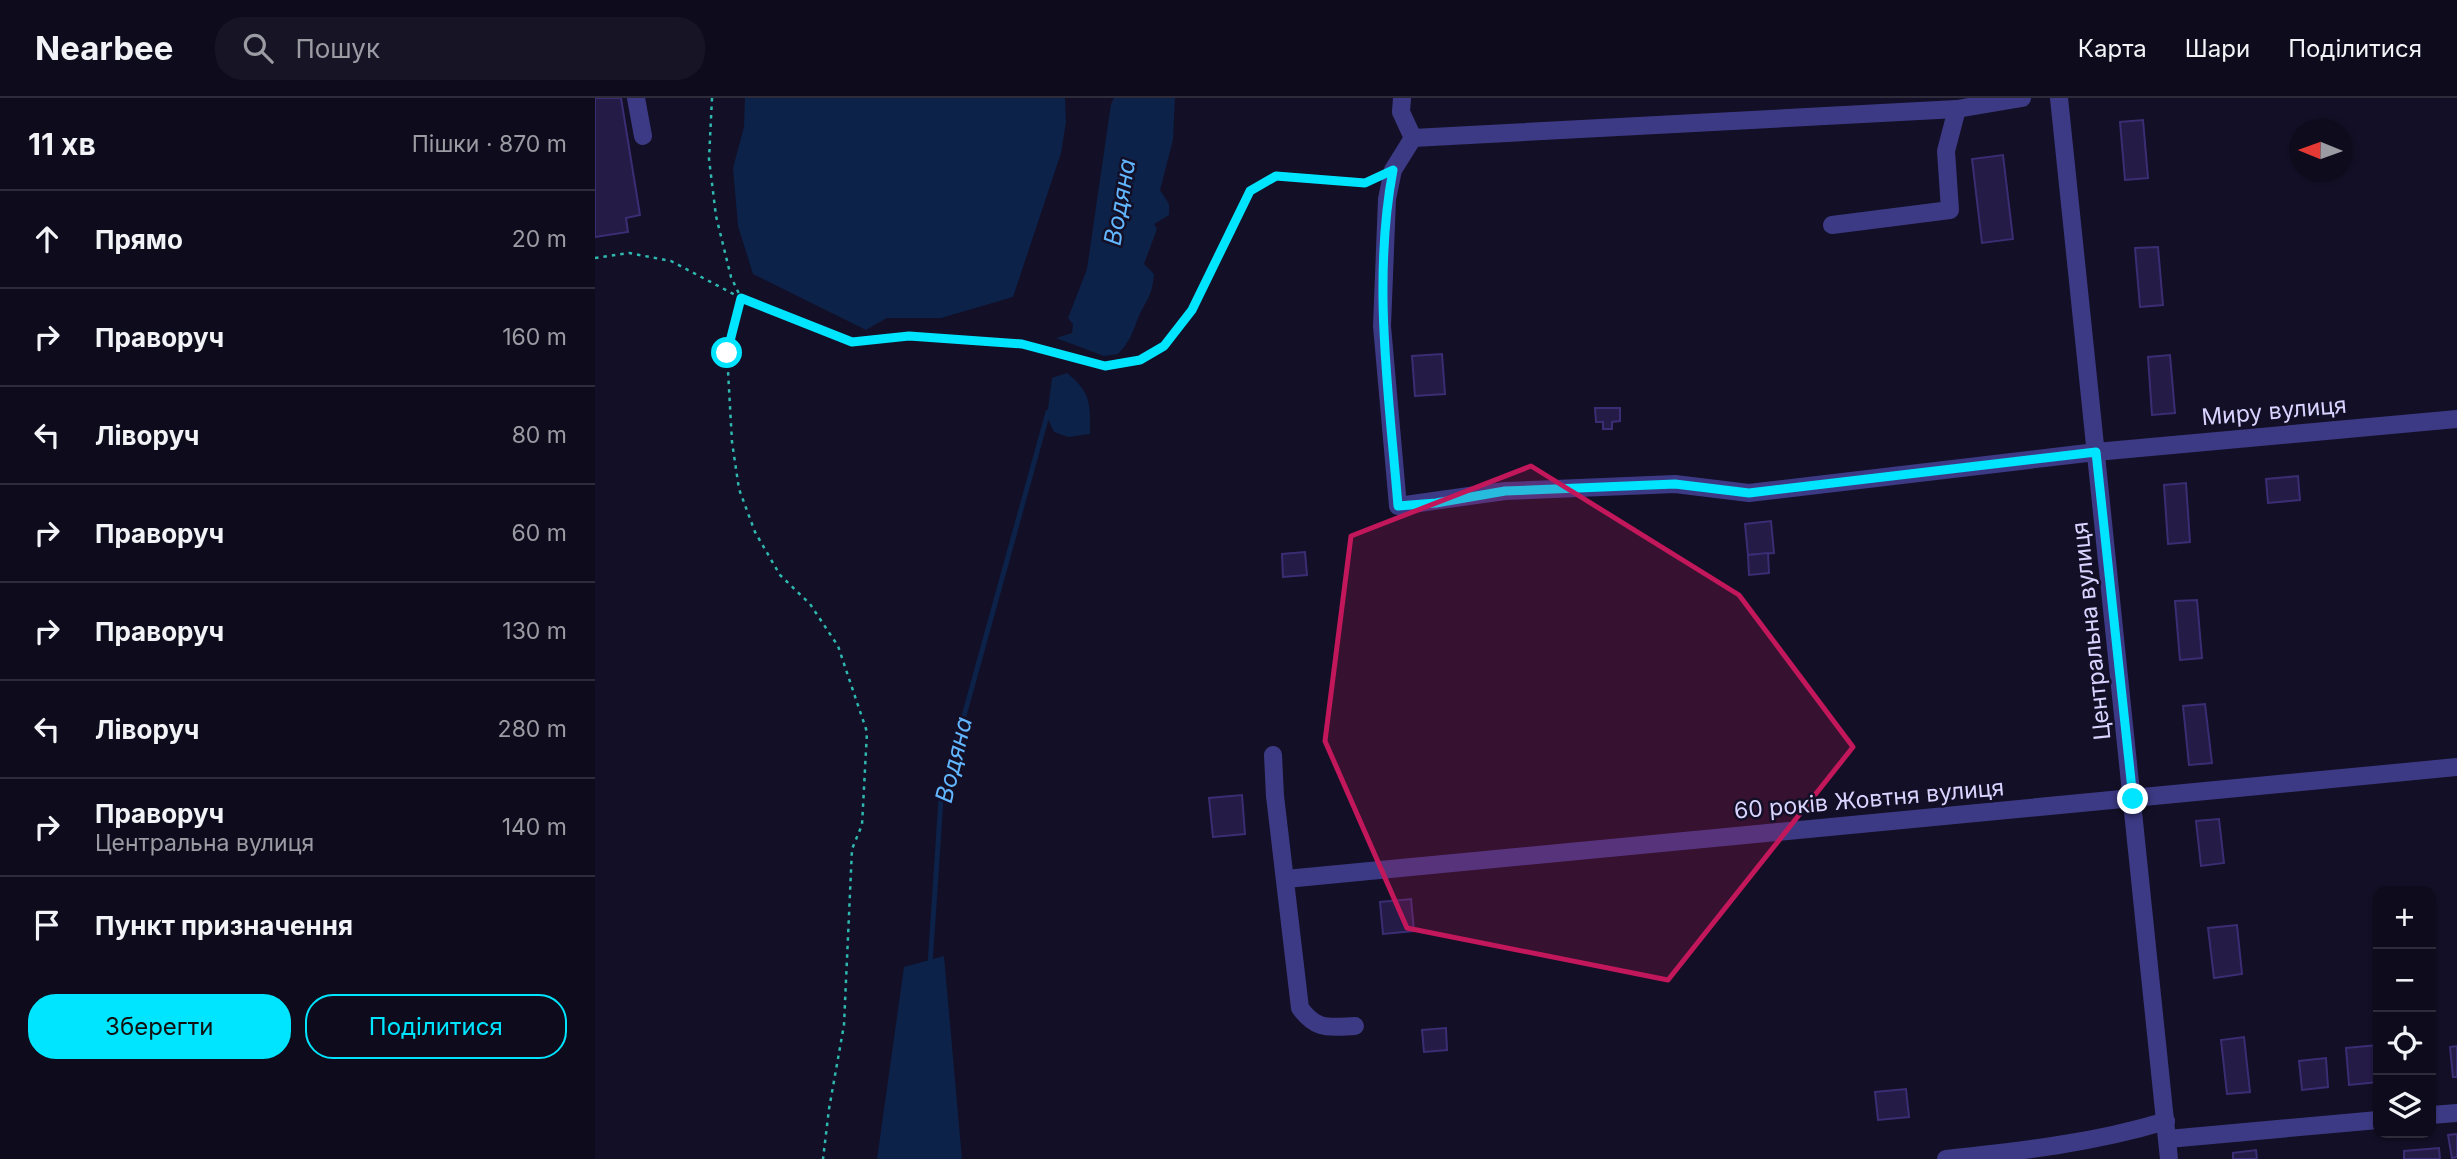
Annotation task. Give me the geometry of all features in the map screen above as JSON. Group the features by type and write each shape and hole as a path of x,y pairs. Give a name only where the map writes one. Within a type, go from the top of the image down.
{"street":[{"path":"636,98 643,136"},
{"path":"1402,98 1401,112 1413,138"},
{"path":"1413,138 1957,109 2022,98"},
{"name":"Центральна вулиця","path":"2059,98 2169,1159"},
{"path":"1832,225 1950,210 1946,151 1957,109"},
{"path":"1393,170 1413,138"},
{"name":"Миру вулиця","path":"1393,170 1387,200 1383,326 1398,506 1436,503 1505,491 1675,484 1749,493 2096,452 2457,419"},
{"path":"1273,755 1275,796 1300,1008 1308,1019 1322,1027 1355,1026"},
{"name":"60 років Жовтня вулиця","path":"1286,879 2457,767"},
{"path":"2436,1115 2457,1113"},
{"path":"1947,1159 2056,1147 2120,1135 2167,1130 2373,1120"}],"path":[{"path":"712,98 709,159 716,216 731,277 741,298 727,353 732,442 739,489 755,532 780,575 810,604 838,646 867,732 862,824 852,849 844,1026 823,1159"},
{"path":"595,258 629,253 671,261 741,298 852,342 909,336 1022,344 1105,366 1140,360 1164,346 1192,310 1250,191 1276,176 1365,183 1393,170"}],"highlighted area":[{"path":"1531,466 1739,595 1853,747 1668,980 1407,928 1325,741 1351,536"}],"water":[{"path":"745,98 1065,98 1066,122 1061,153 1013,297 941,318 887,318 866,330 753,274 738,226 733,168 744,127"},
{"path":"1114,98 1175,98 1173,140 1160,190 1169,204 1169,215 1154,224 1157,229 1144,264 1154,274 1152,289 1125,345 1118,354 1104,356 1056,338 1072,333 1073,324 1068,318 1087,269"},
{"path":"1067,373 1081,387 1088,400 1090,434 1068,437 1054,432 1047,417 1052,378"},
{"path":"944,956 962,1159 877,1159 904,967"}],"building":[{"path":"595,98 621,98 640,215 626,218 628,232 595,237"},
{"path":"2143,120 2148,178 2125,180 2120,122"},
{"path":"2003,155 2013,239 1982,243 1972,159"},
{"path":"2158,247 2163,305 2140,307 2135,248"},
{"path":"1442,354 1445,394 1415,396 1412,356"},
{"path":"2170,355 2175,413 2152,415 2148,357"},
{"path":"1595,408 1620,408 1620,421 1612,422 1612,429 1603,429 1603,422 1596,422"},
{"path":"2298,476 2300,500 2268,503 2266,479"},
{"path":"2186,483 2190,542 2168,544 2164,485"},
{"path":"1771,521 1774,553 1748,555 1745,524"},
{"path":"1305,552 1307,575 1283,577 1282,554"},
{"path":"1768,553 1769,573 1749,575 1748,555"},
{"path":"2197,600 2202,658 2180,660 2175,601"},
{"path":"2205,704 2212,763 2189,765 2183,706"},
{"path":"1242,795 1245,834 1213,837 1209,798"},
{"path":"2219,819 2224,863 2201,866 2196,821"},
{"path":"1411,899 1414,931 1383,934 1380,902"},
{"path":"2237,925 2242,974 2214,978 2208,928"},
{"path":"1446,1028 1447,1050 1424,1052 1422,1030"},
{"path":"2244,1037 2250,1092 2227,1094 2221,1040"},
{"path":"2373,1045 2373,1083 2349,1085 2346,1048"},
{"path":"2457,1046 2457,1077 2453,1077 2450,1047"},
{"path":"2326,1058 2328,1087 2302,1090 2299,1061"},
{"path":"1906,1089 1909,1117 1878,1120 1875,1092"},
{"path":"2457,1134 2457,1157 2452,1158 2448,1135"},
{"path":"2439,1148 2440,1159 2404,1159 2404,1151"},
{"path":"2256,1150 2257,1159 2233,1159 2233,1153"}],"waterway":[{"name":"Водяна","path":"930,965 941,799 1048,412"}],"route":[{"path":"727,353 741,298 852,342 909,336 1022,344 1105,366 1140,360 1164,346 1192,310 1250,191 1276,176 1365,183 1393,170 1387,200 1383,326 1398,506 1436,503 1505,491 1675,484 1749,493 2096,452 2133,799"}]}
